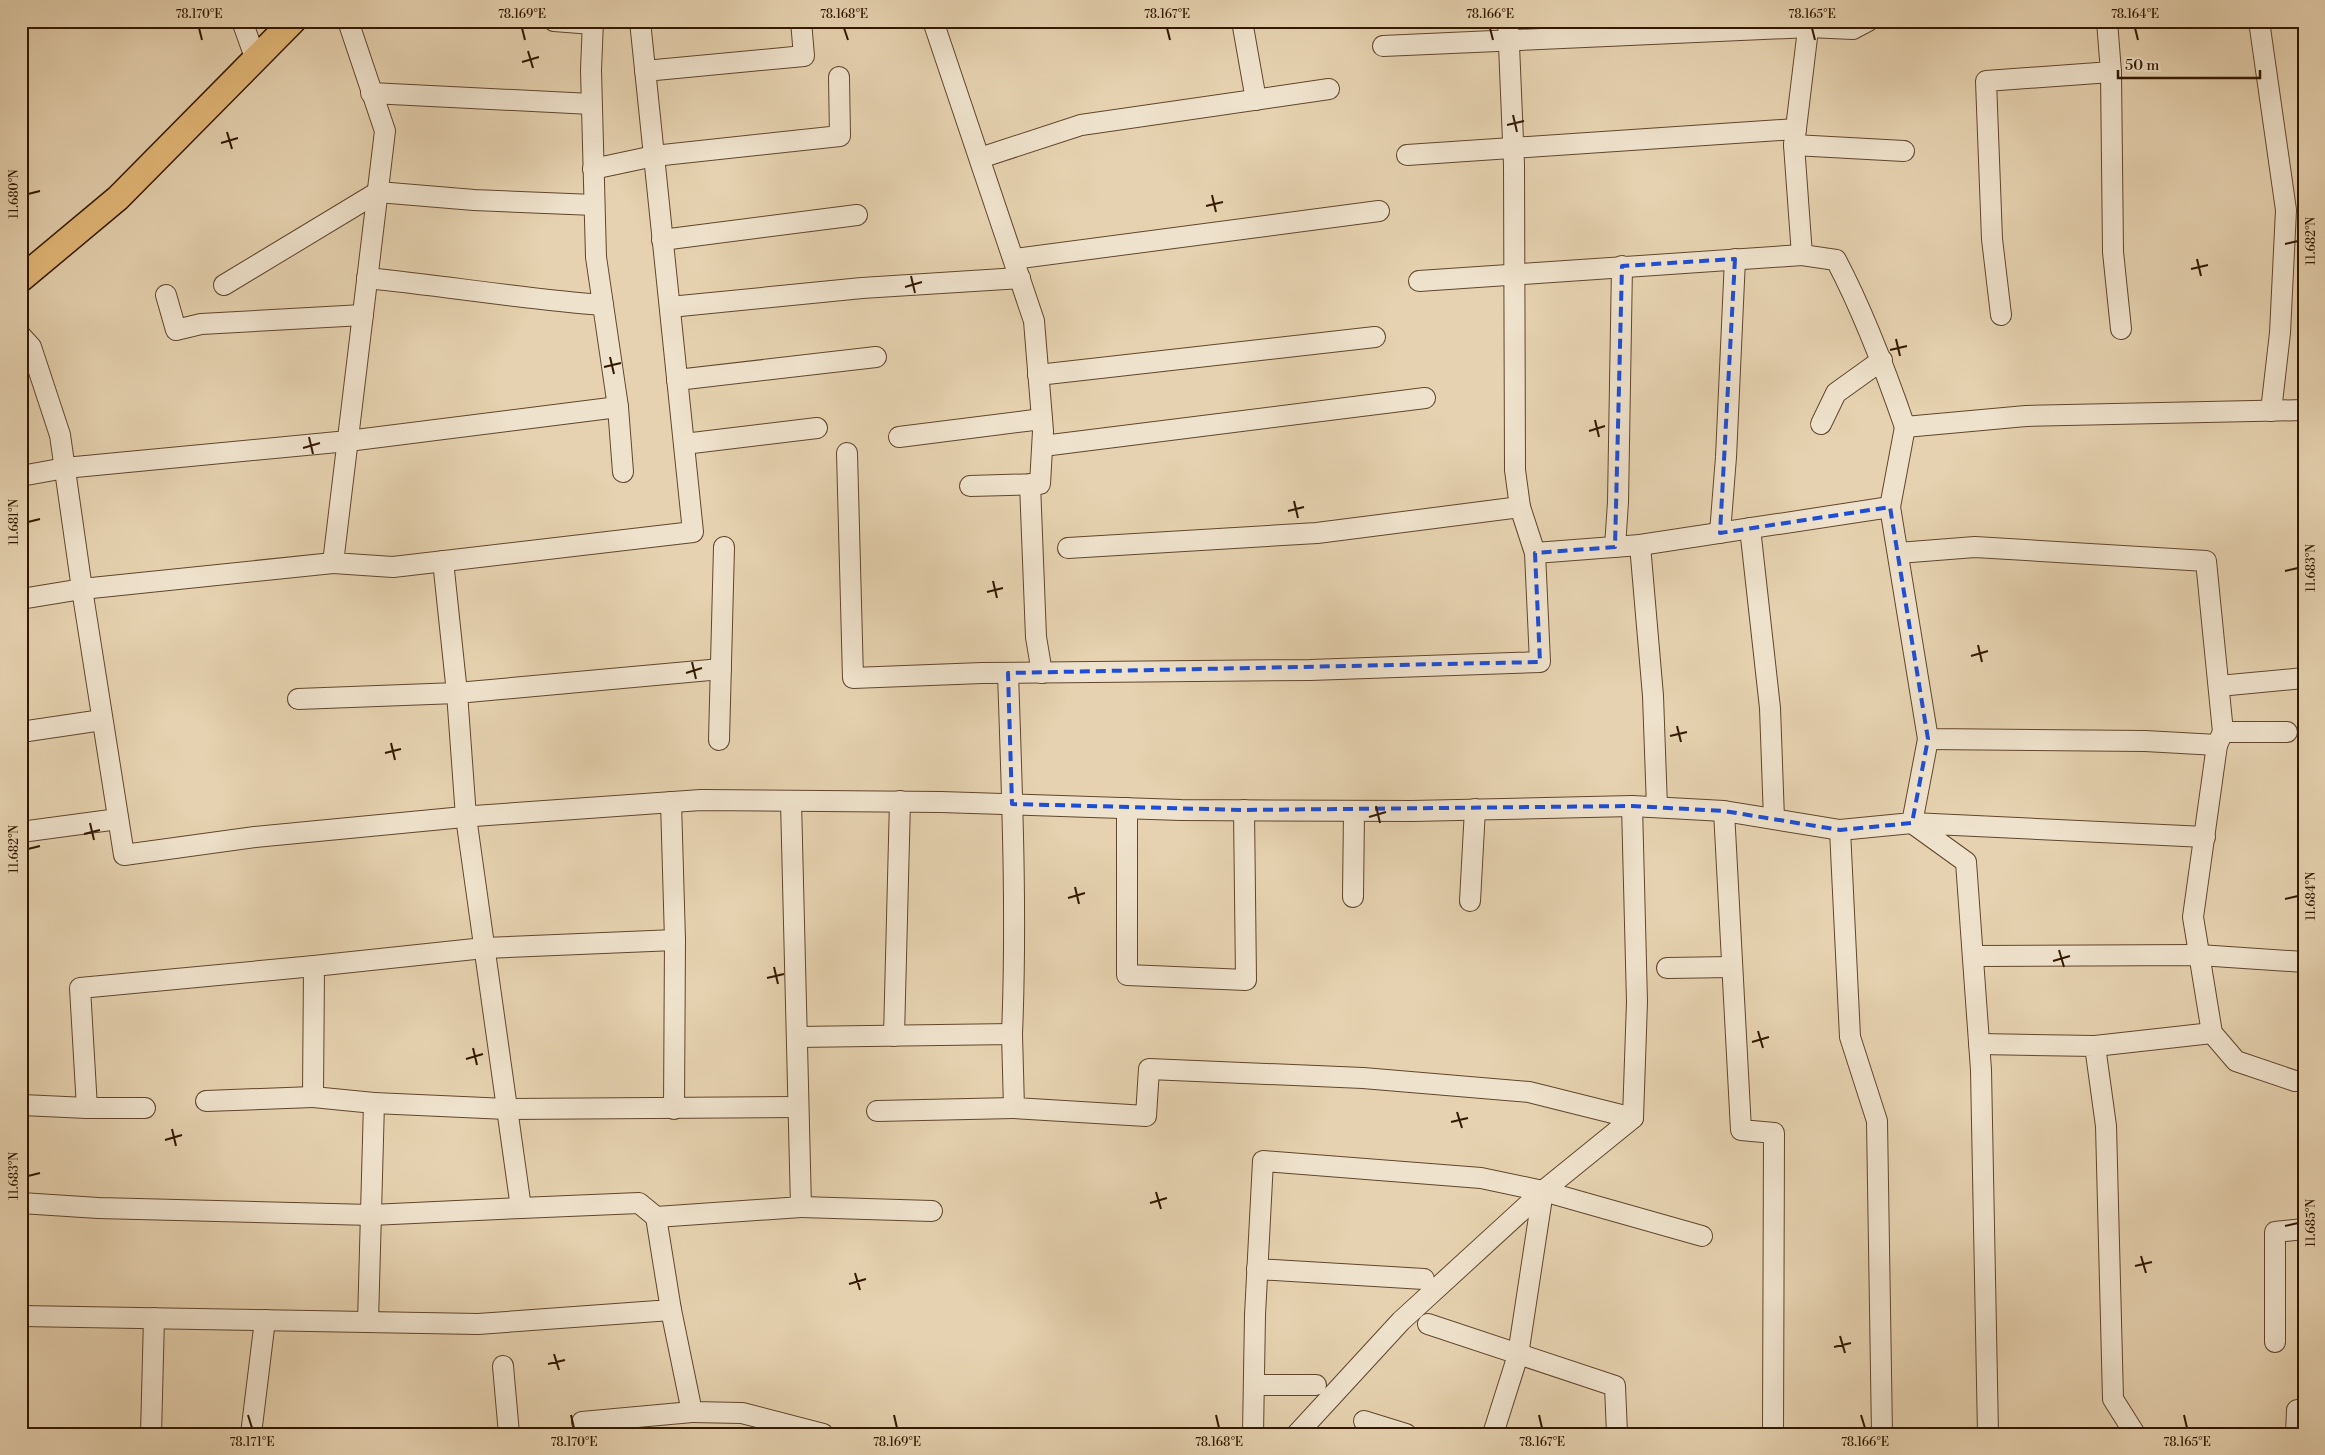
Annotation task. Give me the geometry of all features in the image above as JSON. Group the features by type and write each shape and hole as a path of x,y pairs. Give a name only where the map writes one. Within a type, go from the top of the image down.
{"main road":[{"path":"21,279 118,198 293,21"}],"street":[{"path":"242,21 256,60"},
{"path":"333,563 385,131 348,21"},
{"path":"554,21 593,22 590,70 596,257 618,407 623,472"},
{"path":"21,599 82,589 333,563 393,567 693,532 640,21"},
{"path":"645,71 804,56 801,21"},
{"path":"933,21 1034,321 1042,419 1044,446 1040,484 970,486"},
{"path":"1242,21 1256,100"},
{"path":"1383,46 1509,31 1809,24 1853,29 1868,21"},
{"path":"2107,21 2111,72 2113,252 2121,329"},
{"path":"2259,21 2286,210 2280,333 2270,411"},
{"path":"1802,255 1795,137 1809,24"},
{"path":"847,453 853,678 1042,672 1310,670 1540,662 1535,553 1520,507 1515,470 1514,148 1509,31"},
{"path":"2001,315 1992,239 1986,81 2111,72"},
{"path":"594,169 654,156 840,136 839,77"},
{"path":"980,158 1080,125 1329,89"},
{"path":"371,94 592,104"},
{"path":"1407,155 1514,148 1795,137 1904,151"},
{"path":"224,285 378,192 474,200 594,205"},
{"path":"670,308 862,288 1017,269 1379,211"},
{"path":"662,240 857,215"},
{"path":"1419,280 1802,255 1836,260 1854,295 1882,360 1905,426 1890,507 1928,739 1912,823"},
{"path":"1720,533 1726,457 1734,259"},
{"path":"1616,547 1622,266"},
{"path":"367,278 447,286 539,300 603,305"},
{"path":"166,295 176,330 201,324 363,315"},
{"path":"21,336 32,347 60,435 124,855 255,837 466,817 671,802 790,801 900,801 1244,810 1632,806 1724,811 1840,830 1912,823 2205,838"},
{"path":"1038,375 1375,337"},
{"path":"677,380 876,357"},
{"path":"1822,424 1836,393 1882,360"},
{"path":"1044,446 1425,398"},
{"path":"21,476 65,468 348,440 618,407"},
{"path":"1905,426 2026,416 2304,410"},
{"path":"899,437 1042,419"},
{"path":"684,444 816,428"},
{"path":"1030,484 1036,637 1042,672"},
{"path":"1068,548 1317,533 1520,507"},
{"path":"1535,553 1640,545 1890,507"},
{"path":"1750,528 1770,708 1774,820"},
{"path":"1640,545 1653,696 1657,807"},
{"path":"719,740 724,546"},
{"path":"1898,553 1975,546 2206,561 2219,686 2220,739 2193,917 2212,1033 2236,1061 2295,1081 2304,1081"},
{"path":"443,561 457,693 466,817 521,1208"},
{"path":"298,699 457,693 721,668"},
{"path":"1008,673 1012,804 1014,982 1012,1034 1014,1108"},
{"path":"2219,686 2304,678"},
{"path":"21,732 102,720"},
{"path":"1928,739 2145,741 2220,739 2287,732"},
{"path":"790,801 801,1206"},
{"path":"894,1036 900,801"},
{"path":"671,802 674,940 674,1108"},
{"path":"1297,1434 1401,1321 1543,1191 1633,1118 1637,1002 1632,806"},
{"path":"1128,808 1127,975 1246,980 1244,810"},
{"path":"1470,901 1474,809"},
{"path":"1353,898 1354,810"},
{"path":"1724,811 1742,1130 1774,1133 1773,1434"},
{"path":"21,832 118,819"},
{"path":"1912,823 1966,862 1979,1044 1988,1434"},
{"path":"1840,830 1850,1037 1877,1121 1882,1434"},
{"path":"87,1108 80,988 484,948 674,940"},
{"path":"1973,956 2199,955 2304,962"},
{"path":"313,1097 314,966"},
{"path":"1667,968 1732,967"},
{"path":"1979,1044 2095,1046 2212,1033"},
{"path":"796,1038 1012,1034"},
{"path":"2095,1046 2106,1126 2113,1399 2135,1434"},
{"path":"878,1111 1014,1108 1146,1116 1149,1069 1363,1078 1529,1092 1633,1118"},
{"path":"206,1101 313,1097 374,1103 507,1109 798,1107"},
{"path":"368,1322 374,1103"},
{"path":"22,1105 145,1108"},
{"path":"1253,1434 1257,1268 1263,1161 1481,1178 1543,1191 1702,1236"},
{"path":"1493,1434 1518,1355 1543,1191"},
{"path":"21,1203 98,1208 371,1216 639,1203 656,1217 671,1310 692,1412"},
{"path":"656,1217 801,1206 932,1211"},
{"path":"2276,1342 2275,1232 2304,1230"},
{"path":"1257,1268 1424,1279"},
{"path":"21,1316 478,1324 671,1310"},
{"path":"151,1434 154,1318"},
{"path":"250,1434 265,1320"},
{"path":"1428,1324 1615,1386 1617,1434"},
{"path":"503,1366 509,1434"},
{"path":"1254,1385 1316,1385"},
{"path":"2296,1434 2297,1410"},
{"path":"582,1422 620,1426 692,1412 742,1413 823,1434"},
{"path":"742,1413 762,1434"},
{"path":"1364,1421 1406,1434"}],"highlighted area":[{"path":"1735,259 1720,533 1890,507 1928,739 1912,823 1840,830 1724,811 1632,806 1244,810 1012,804 1008,673 1540,662 1535,553 1615,547 1622,266"}]}
